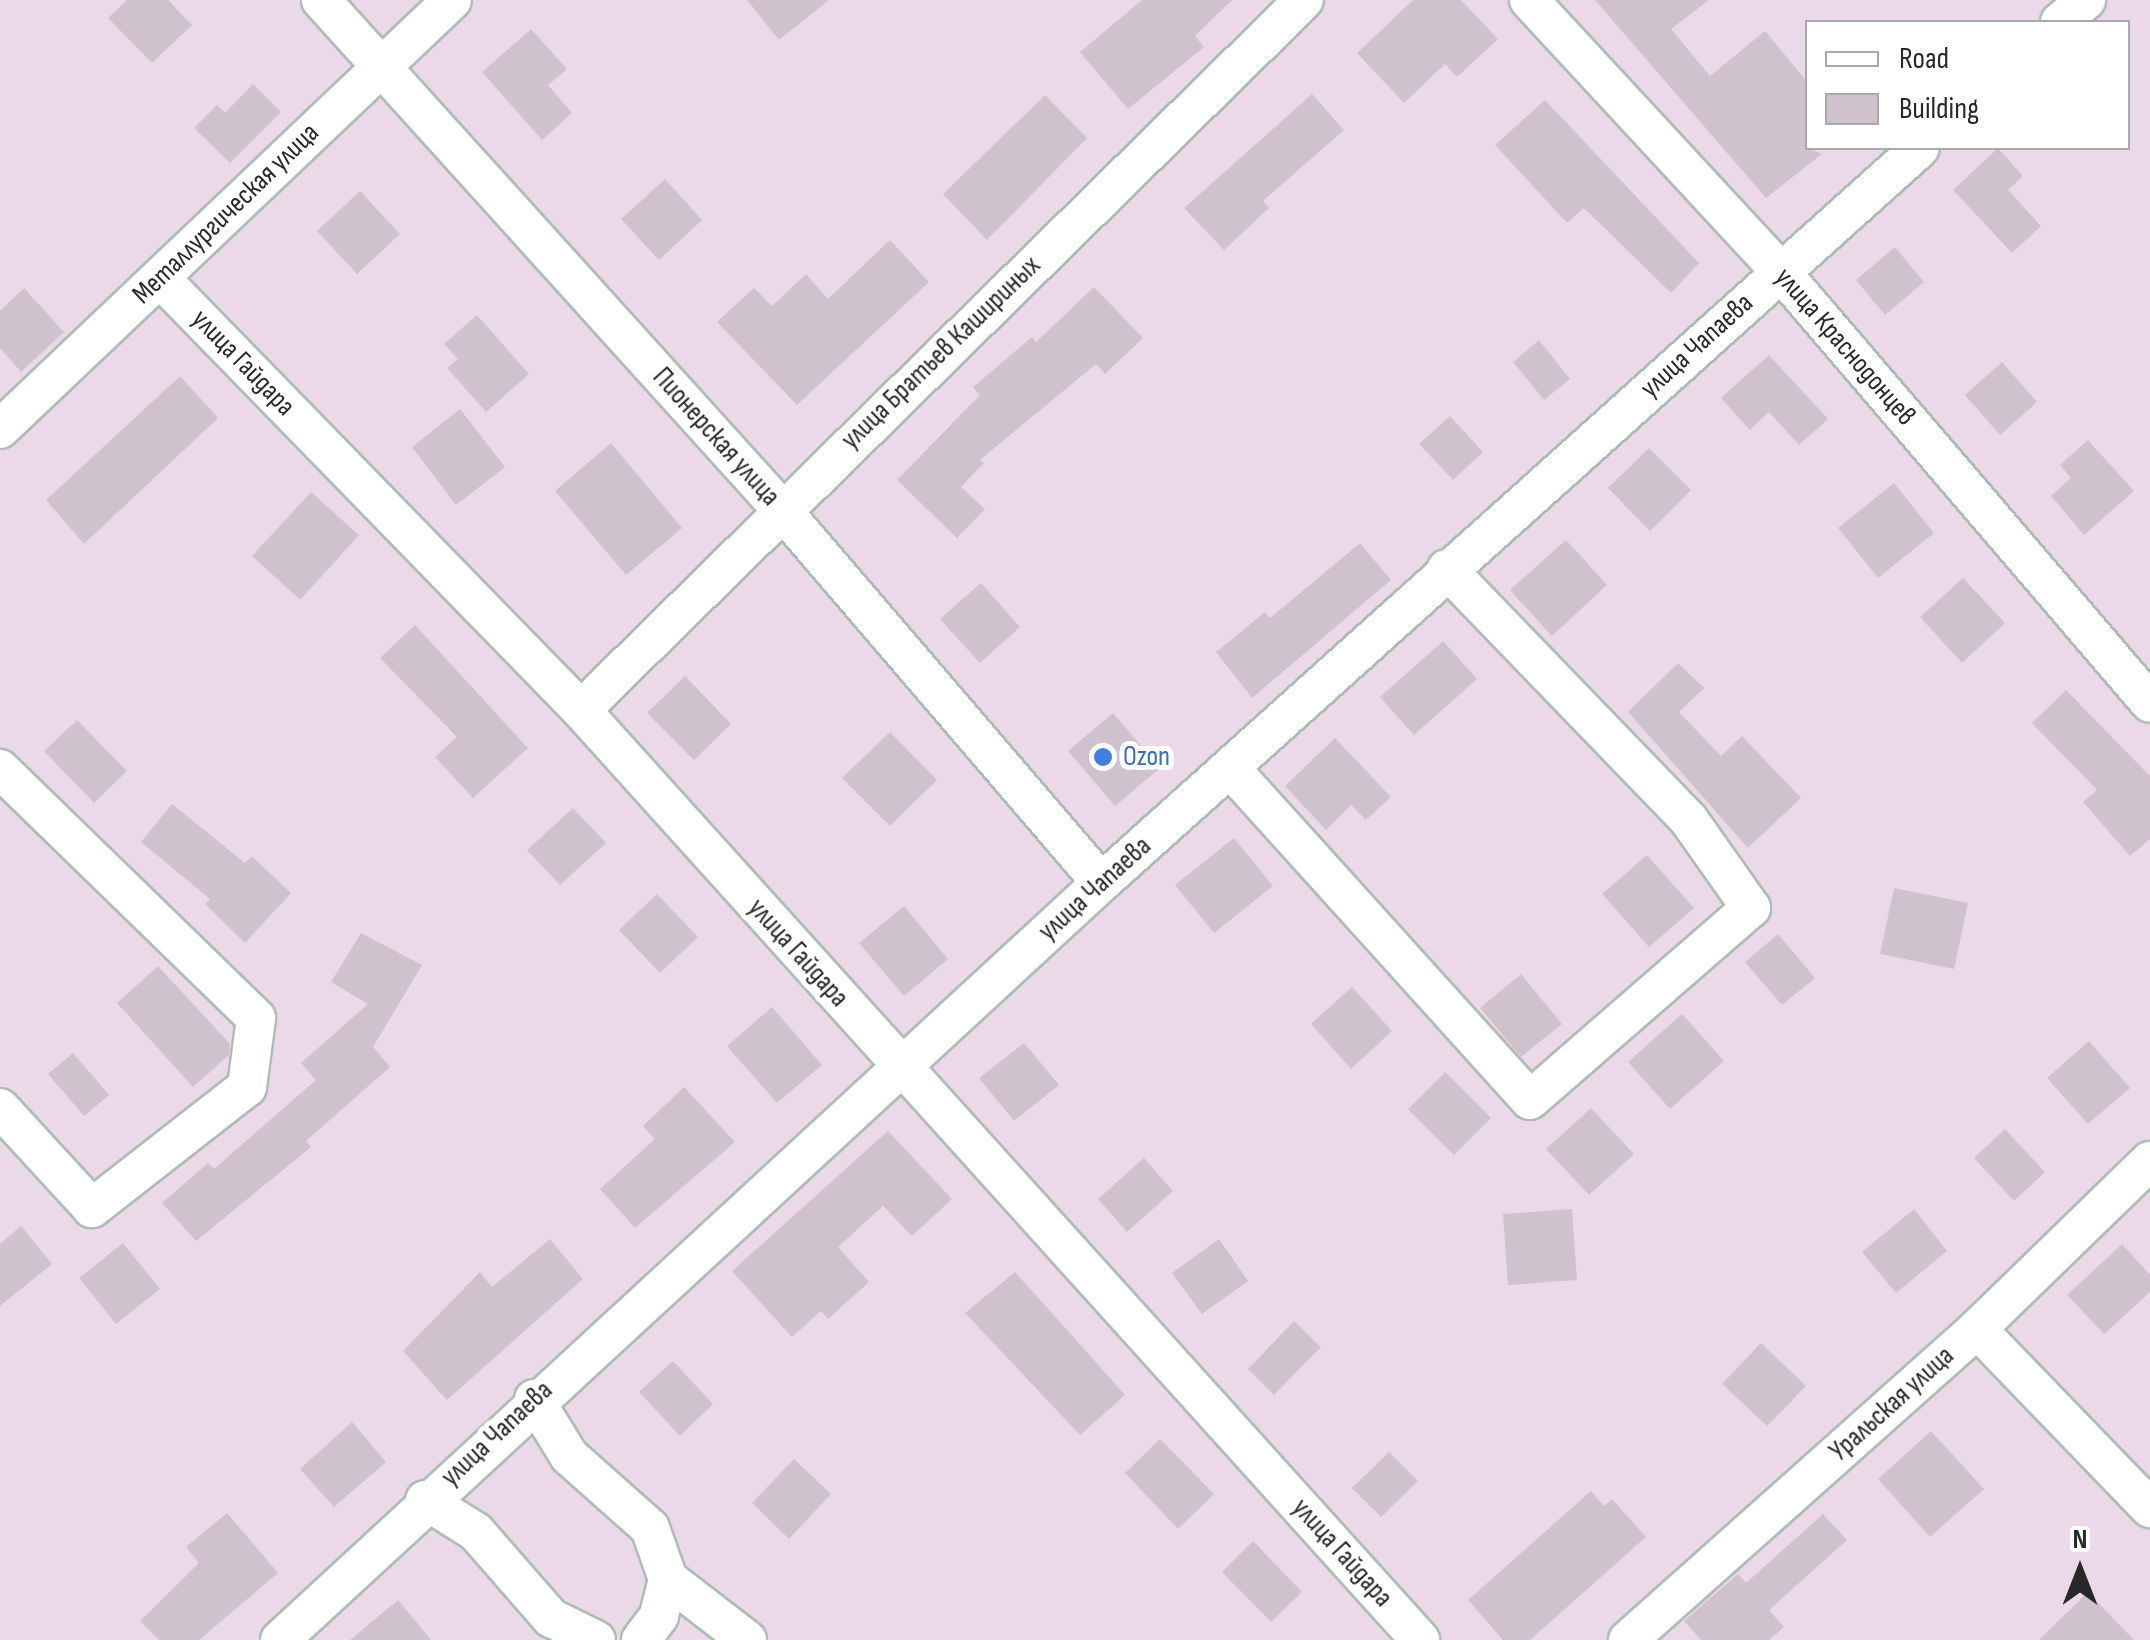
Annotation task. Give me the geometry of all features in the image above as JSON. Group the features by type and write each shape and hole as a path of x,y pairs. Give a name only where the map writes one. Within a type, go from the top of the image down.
{"street":[{"name":"Пионерская улица","path":"321,0 781,509 1101,883"},
{"name":"Металлургическая улица","path":"0,429 162,279 381,62 452,0"},
{"name":"улица Братьев Кашириных","path":"582,710 781,509 1304,0"},
{"name":"улица Краснодонцев","path":"1530,0 1781,272 2150,703"},
{"path":"2062,20 2086,0"},
{"name":"улица Чапаева","path":"280,1640 534,1399 1101,883 1918,150"},
{"name":"улица Гайдара","path":"162,279 582,710 1420,1640"},
{"path":"1230,768 1530,1100 1751,908 1689,820 1448,569"},
{"path":"0,769 256,1018 246,1087 92,1208 0,1108"},
{"name":"Уральская улица","path":"1628,1640 1976,1329 2150,1161"},
{"path":"1976,1329 2150,1508"},
{"path":"534,1399 569,1456 650,1528 668,1579 747,1640"},
{"path":"425,1500 476,1532 551,1618 587,1639"},
{"path":"641,1640 659,1616 668,1579"}],"building":[{"path":"127,0 168,0 192,25 152,63 108,18"},
{"path":"747,0 829,0 779,40"},
{"path":"1142,0 1232,0 1195,36 1204,47 1128,109 1080,52"},
{"path":"1413,0 1461,0 1498,39 1457,77 1445,64 1404,103 1357,53"},
{"path":"1595,0 1709,0 1671,29 1710,76 1765,31 1805,79 1805,150 1822,154 1766,198"},
{"path":"531,29 567,69 548,85 572,113 542,140 482,72"},
{"path":"253,84 281,112 230,163 194,128 217,105 225,113"},
{"path":"1312,94 1344,130 1263,201 1269,208 1224,250 1184,208"},
{"path":"1045,95 1087,138 987,240 943,194"},
{"path":"1545,100 1699,263 1671,293 1584,208 1567,223 1495,145"},
{"path":"2000,150 2023,176 2008,190 2041,226 2012,253 1953,190"},
{"path":"665,179 702,220 659,260 621,219"},
{"path":"360,191 400,234 357,274 317,231"},
{"path":"890,240 929,282 797,405 717,322 754,288 772,306 806,274 828,299"},
{"path":"1895,247 1924,282 1885,315 1856,280"},
{"path":"1094,287 1143,338 1105,374 1096,364 980,460 984,463 961,487 985,509 957,538 897,480 980,395 973,387 1032,337 1036,342"},
{"path":"24,288 64,332 21,372 0,348 0,311"},
{"path":"477,315 529,374 486,412 447,368 458,359 444,344"},
{"path":"1539,340 1570,379 1544,400 1513,362"},
{"path":"1769,355 1828,419 1799,445 1769,412 1750,430 1721,398"},
{"path":"2002,362 2037,402 2000,435 1965,395"},
{"path":"180,376 218,418 84,544 46,500"},
{"path":"460,409 505,467 456,505 412,447"},
{"path":"1450,416 1483,452 1453,480 1419,444"},
{"path":"2088,440 2134,491 2084,535 2051,496 2071,478 2060,465"},
{"path":"611,443 682,528 626,575 555,491"},
{"path":"1649,448 1691,490 1650,531 1608,488"},
{"path":"1894,483 1934,533 1878,578 1838,528"},
{"path":"311,492 359,535 300,600 252,556"},
{"path":"1566,540 1607,585 1552,636 1510,590"},
{"path":"1360,543 1391,580 1252,698 1216,652 1265,612 1270,618"},
{"path":"1963,578 2005,623 1962,663 1920,617"},
{"path":"981,583 1020,627 980,663 940,619"},
{"path":"415,625 528,748 473,798 435,757 457,737 380,658"},
{"path":"1443,641 1477,679 1414,735 1380,697"},
{"path":"1678,663 1704,688 1679,712 1721,756 1742,736 1801,798 1748,848 1628,712"},
{"path":"685,676 731,724 694,760 647,713"},
{"path":"2066,690 2150,776 2150,839 2130,856 2083,802 2097,790 2032,723"},
{"path":"1113,713 1160,768 1115,806 1068,751"},
{"path":"77,720 127,771 94,803 44,751"},
{"path":"890,732 937,780 890,826 842,778"},
{"path":"1335,738 1391,797 1366,820 1351,805 1326,830 1285,786"},
{"path":"172,804 245,863 252,856 291,893 245,943 205,904 210,899 141,842"},
{"path":"573,808 606,843 560,885 527,850"},
{"path":"1234,838 1273,886 1214,933 1175,885"},
{"path":"1647,855 1694,908 1649,947 1602,894"},
{"path":"1894,888 1968,903 1954,969 1880,954"},
{"path":"657,894 698,937 660,973 619,930"},
{"path":"904,906 948,959 904,996 859,943"},
{"path":"361,933 422,965 373,1047 390,1067 306,1141 311,1147 196,1241 162,1203 208,1163 214,1169 316,1080 301,1063 368,1004 331,982"},
{"path":"1778,934 1815,978 1782,1005 1745,962"},
{"path":"158,966 230,1044 229,1055 193,1087 117,1003"},
{"path":"1521,974 1562,1024 1521,1057 1480,1008"},
{"path":"1352,987 1392,1031 1351,1069 1311,1024"},
{"path":"772,1007 822,1065 777,1103 727,1046"},
{"path":"1682,1014 1724,1061 1670,1109 1628,1062"},
{"path":"2089,1041 2130,1088 2088,1124 2047,1078"},
{"path":"1024,1043 1059,1085 1014,1121 979,1078"},
{"path":"73,1053 109,1095 84,1116 48,1074"},
{"path":"1445,1072 1491,1118 1454,1155 1408,1109"},
{"path":"684,1087 735,1142 635,1228 600,1189 655,1139 643,1126"},
{"path":"1591,1108 1634,1154 1589,1195 1546,1149"},
{"path":"2005,1129 2045,1172 2014,1201 1974,1158"},
{"path":"888,1131 952,1199 912,1236 883,1206 838,1247 869,1282 828,1319 821,1311 792,1337 732,1271"},
{"path":"1144,1158 1173,1191 1127,1232 1098,1199"},
{"path":"1572,1209 1577,1280 1508,1285 1503,1214"},
{"path":"1914,1209 1947,1251 1896,1293 1862,1252"},
{"path":"21,1226 52,1264 0,1306 0,1244"},
{"path":"550,1239 583,1279 447,1400 403,1351 480,1272 492,1287"},
{"path":"1219,1239 1248,1281 1202,1314 1172,1273"},
{"path":"123,1243 160,1289 116,1324 79,1278"},
{"path":"2122,1244 2150,1275 2150,1292 2104,1334 2067,1295"},
{"path":"1015,1272 1125,1395 1080,1435 965,1313"},
{"path":"1294,1321 1321,1347 1274,1395 1248,1369"},
{"path":"1761,1343 1806,1386 1767,1426 1722,1384"},
{"path":"673,1361 713,1404 680,1436 639,1392"},
{"path":"352,1422 386,1462 334,1507 300,1469"},
{"path":"1931,1431 1984,1489 1930,1537 1878,1479"},
{"path":"1160,1439 1214,1494 1178,1529 1125,1473"},
{"path":"1389,1452 1418,1481 1381,1517 1352,1488"},
{"path":"794,1459 831,1494 789,1539 752,1503"},
{"path":"1591,1491 1604,1506 1612,1499 1646,1537 1530,1640 1503,1640 1468,1600"},
{"path":"227,1513 278,1573 199,1640 159,1640 140,1621 199,1563 186,1547"},
{"path":"1823,1514 1847,1540 1769,1610 1784,1627 1769,1640 1701,1640 1684,1621 1738,1574 1746,1583"},
{"path":"1253,1541 1302,1592 1271,1622 1222,1572"},
{"path":"2088,1592 2134,1640 2039,1640"},
{"path":"398,1600 431,1640 350,1640"}],"place":[{"name":"Ozon","path":"1103,757"}]}
